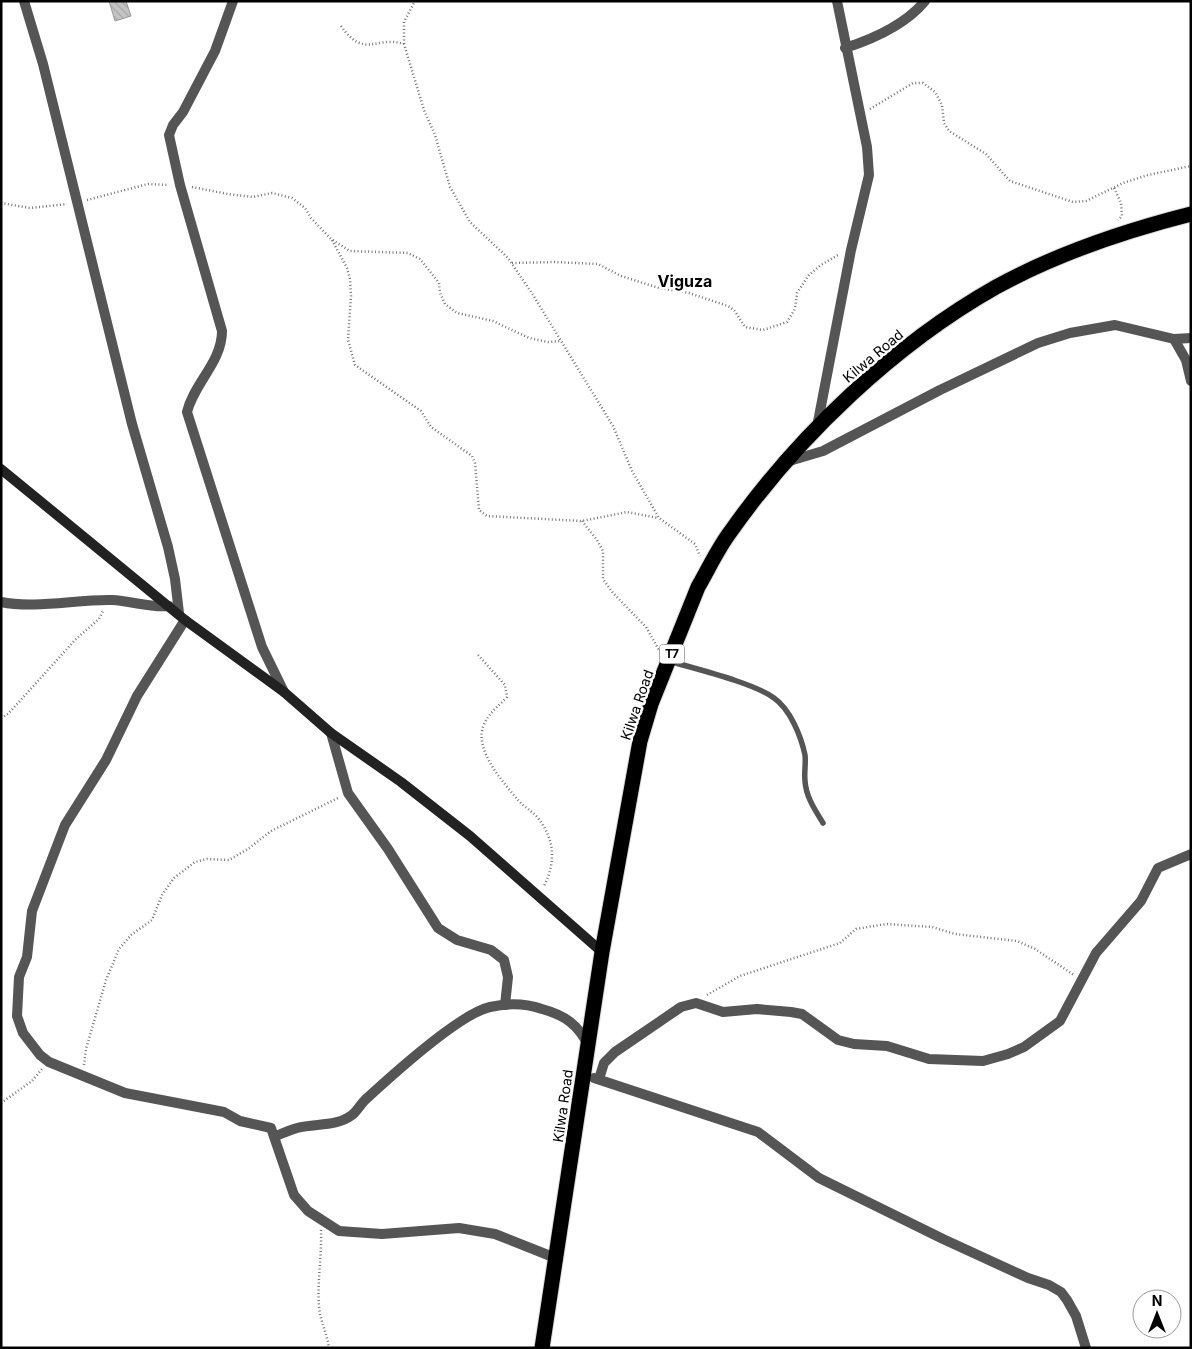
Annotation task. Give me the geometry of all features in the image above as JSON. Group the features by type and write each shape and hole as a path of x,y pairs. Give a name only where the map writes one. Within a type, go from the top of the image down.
{"highway":[{"name":"Kilwa Road","path":"542,1348 591,1078 588,1045 602,952 640,741 651,704 698,587 730,532 786,462 817,428 914,343 954,313 997,287 1065,254 1153,224 1191,214"}],"street":[{"path":"24,1 42,64 132,424 168,547 182,617 138,696 106,760 65,826 32,911 27,957 19,977 17,1016 23,1033 40,1055 49,1062 125,1093 224,1112 240,1121 264,1124 271,1128 276,1136 294,1195 308,1211 339,1231 382,1234 458,1228 495,1234 558,1259"},
{"path":"233,1 215,52 169,135 180,185 222,331 222,341 216,356 193,395 187,412 262,647 284,692"},
{"path":"817,428 851,250 869,175 867,147 845,48 837,1"},
{"path":"845,48 864,42 890,28 925,1"},
{"path":"786,462 823,452 940,390 1038,343 1078,331 1115,325 1174,339 1191,338"},
{"path":"1174,339 1186,360 1191,381"},
{"path":"1,468 182,617 284,692 331,733 424,800 470,836 602,952"},
{"path":"1,602 57,603 112,600 156,608 169,606"},
{"path":"331,733 348,793 388,849 438,928 457,940 491,950 504,960 508,977 505,1005"},
{"path":"1086,1348 1076,1316 1067,1300 1061,1292 1049,1285 1028,1278 952,1243 828,1182 758,1132 591,1078 615,1052 680,1007 696,1003 722,1012 757,1009 802,1014 830,1036 854,1044 887,1046 930,1060 983,1060 1024,1047 1060,1021 1096,953 1141,902 1158,868 1191,854"},
{"path":"276,1136 298,1128 340,1122 354,1114 364,1101 419,1053 466,1019 488,1007 519,1003 555,1012 573,1022 581,1030 588,1045"}],"lane":[{"path":"669,661 753,688 774,698 789,714 801,742 805,755 805,783 809,799 823,823"}],"path":[{"path":"415,1 404,22 404,44 424,110 435,135 450,187 470,222 512,263 613,426 632,471 659,518 695,544 708,570"},
{"path":"341,26 355,42 368,45 404,44"},
{"path":"859,116 913,83 923,83 935,92 942,104 944,123 949,130 986,154 1010,182 1080,203 1148,175 1191,166"},
{"path":"1,203 30,208 76,203 148,184 180,185 253,197 272,194 292,198 305,208 311,218 332,239 350,251 408,253 420,259 439,283 440,293 445,304 457,313 493,321 529,338 548,342 560,341"},
{"path":"1114,188 1121,203 1122,216 1117,222"},
{"path":"332,239 350,279 351,296 348,340 355,364 421,411 431,427 472,456 475,463 479,510 487,516 582,521 626,512 659,518"},
{"path":"512,263 598,264 621,276 659,288 689,293 715,301 734,310 745,326 763,330 788,322 795,310 797,293 809,275 821,265 851,250"},
{"path":"582,521 603,551 603,579 613,593 646,627 654,645 669,661"},
{"path":"1,718 8,714 76,639 99,619 112,600"},
{"path":"478,655 505,685 507,697 492,710 483,726 481,740 484,754 519,801 538,818 549,836 553,852 552,865 538,896"},
{"path":"82,1076 86,1049 106,980 119,949 131,935 152,920 162,895 174,878 195,862 207,859 229,860 248,850 271,831 348,793"},
{"path":"696,1003 740,976 840,943 856,929 886,924 932,927 955,934 1017,942 1035,949 1083,980"},
{"path":"1,1103 32,1081 49,1062"},
{"path":"320,1219 318,1303 320,1320 327,1332 329,1348"}],"building":[{"path":"109,1 126,1 131,16 115,21"}],"district":[{"name":"Viguza","path":"685,281"}]}
